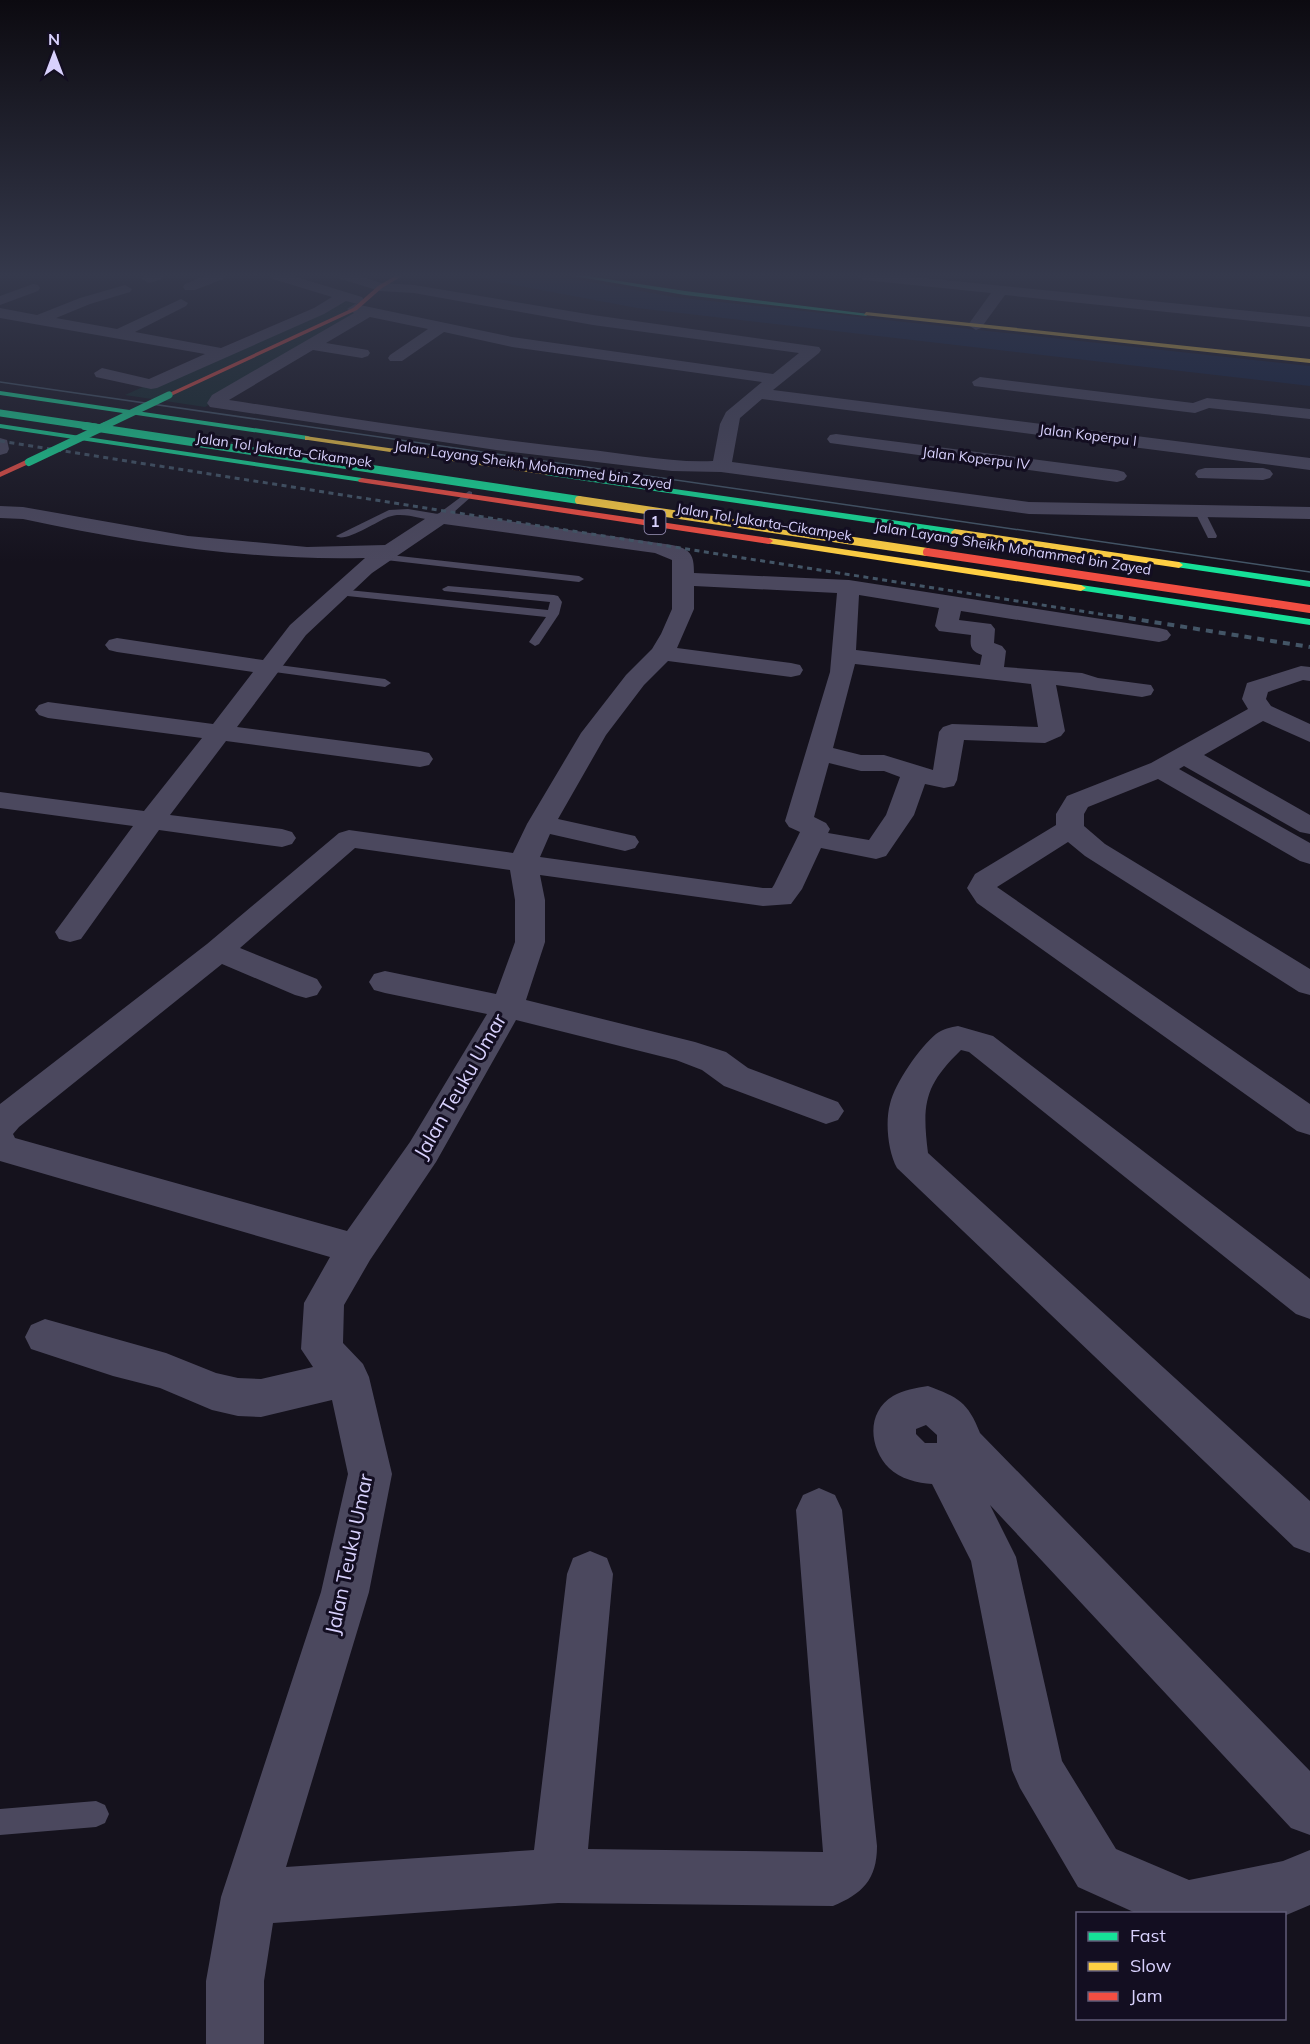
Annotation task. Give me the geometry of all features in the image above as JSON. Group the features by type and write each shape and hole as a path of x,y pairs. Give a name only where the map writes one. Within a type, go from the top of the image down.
{"main road":[{"path":"0,475 219,371"},
{"name":"Jalan Tol Jakarta–Cikampek","path":"0,393 1310,584"},
{"name":"Jalan Layang Sheikh Mohammed bin Zayed","path":"0,401 1310,595"},
{"name":"Jalan Layang Sheikh Mohammed bin Zayed","path":"0,413 1310,609"},
{"name":"Jalan Tol Jakarta–Cikampek","path":"0,426 469,494 1310,622"}],"street":[{"path":"102,373 151,384 181,371"},
{"path":"266,371 218,399 216,403 531,449 662,464 721,466 1029,508 1310,513"},
{"path":"716,371 776,380"},
{"path":"721,466 726,452 730,419 758,393 787,371"},
{"path":"980,382 1195,408 1207,403 1310,414"},
{"name":"Jalan Koperpu I","path":"758,393 1205,449 1310,465"},
{"path":"818,479 850,405"},
{"path":"1005,462 1020,427"},
{"name":"Jalan Koperpu IV","path":"836,439 1117,476"},
{"path":"1110,510 1127,440"},
{"path":"0,444 0,449"},
{"path":"1203,510 1205,449"},
{"path":"1205,474 1310,473"},
{"path":"0,512 23,513 188,542 307,553 386,554"},
{"path":"70,932 152,820 298,630 364,568 441,517 672,551 683,558 685,579 683,609 662,653 635,680 594,733 541,824 523,862"},
{"path":"685,579 849,587 1159,635"},
{"path":"0,1126 6,1118 218,951 349,839 780,897 787,889 816,829 799,821 842,672 849,587"},
{"path":"951,603 947,626 983,629 982,647 994,651 990,673"},
{"path":"117,645 271,668"},
{"path":"662,653 791,670"},
{"path":"843,656 990,673 1082,680 1092,685 1142,690"},
{"path":"1310,675 1301,673 1256,688 1254,699 1262,711 1310,734"},
{"path":"819,753 861,763 884,763 904,768 914,774 944,780 952,732 1045,735 1052,731 1042,677"},
{"path":"48,710 420,759"},
{"path":"1262,711 1160,769 1077,802 1070,814 1070,829 1095,850 1310,984"},
{"path":"1186,756 1310,826"},
{"path":"1160,769 1310,855"},
{"path":"812,838 876,850 895,828 910,795 914,774"},
{"path":"0,800 282,838"},
{"path":"541,824 625,842"},
{"path":"1070,829 985,880 982,888 987,896 1310,1122"},
{"name":"Jalan Teuku Umar","path":"235,2044 235,1981 249,1897 345,1592 370,1474 348,1377 322,1349 324,1304 357,1248 423,1152 507,1007 530,942 530,900 523,862"},
{"path":"218,951 306,987"},
{"path":"385,982 507,1007 683,1050 714,1061 736,1077 826,1111"},
{"path":"1310,1302 981,1044 967,1038 955,1037 940,1048 928,1065 907,1104 910,1158 1310,1531"},
{"path":"0,1143 3,1148 357,1248"},
{"path":"45,1336 113,1358 166,1371 212,1391 238,1397 261,1398 348,1377"},
{"path":"1310,1809 952,1452 993,1557 1038,1770 1097,1868 1189,1908 1286,1888 1310,1877"},
{"path":"249,1897 558,1876 832,1879 844,1873 850,1862 848,1820 819,1510"},
{"path":"558,1876 590,1574"}],"lane":[{"path":"341,536 389,513 408,512 441,517 469,494"},
{"path":"1203,510 1202,516 1212,536"},
{"path":"386,554 462,566 579,579"},
{"path":"439,602 462,566"},
{"path":"448,589 546,596 556,602 553,614 534,642"},
{"path":"338,592 553,614"},
{"path":"271,668 385,683"},
{"path":"0,1822 96,1814"}],"green space":[{"path":"178,371 266,371 205,407 125,395"}],"water":[{"path":"1184,371 1310,371 1310,386"}],"tram line":[{"path":"0,382 1310,572"}],"railway":[{"path":"0,441 1125,618"},
{"path":"1116,616 1310,647"}],"traffic: fast":[{"path":"0,393 308,438"},
{"path":"29,462 169,395"},
{"path":"0,413 579,500"},
{"path":"0,426 362,480"},
{"path":"548,473 955,532"},
{"path":"1179,565 1310,584"},
{"path":"1081,588 1310,622"}],"traffic: slow":[{"path":"308,438 548,473"},
{"path":"579,500 927,552"},
{"path":"955,532 1179,565"},
{"path":"769,541 1081,588"}],"traffic: jam":[{"path":"169,395 220,371"},
{"path":"0,475 29,462"},
{"path":"362,480 769,541"},
{"path":"927,552 1310,609"}]}
